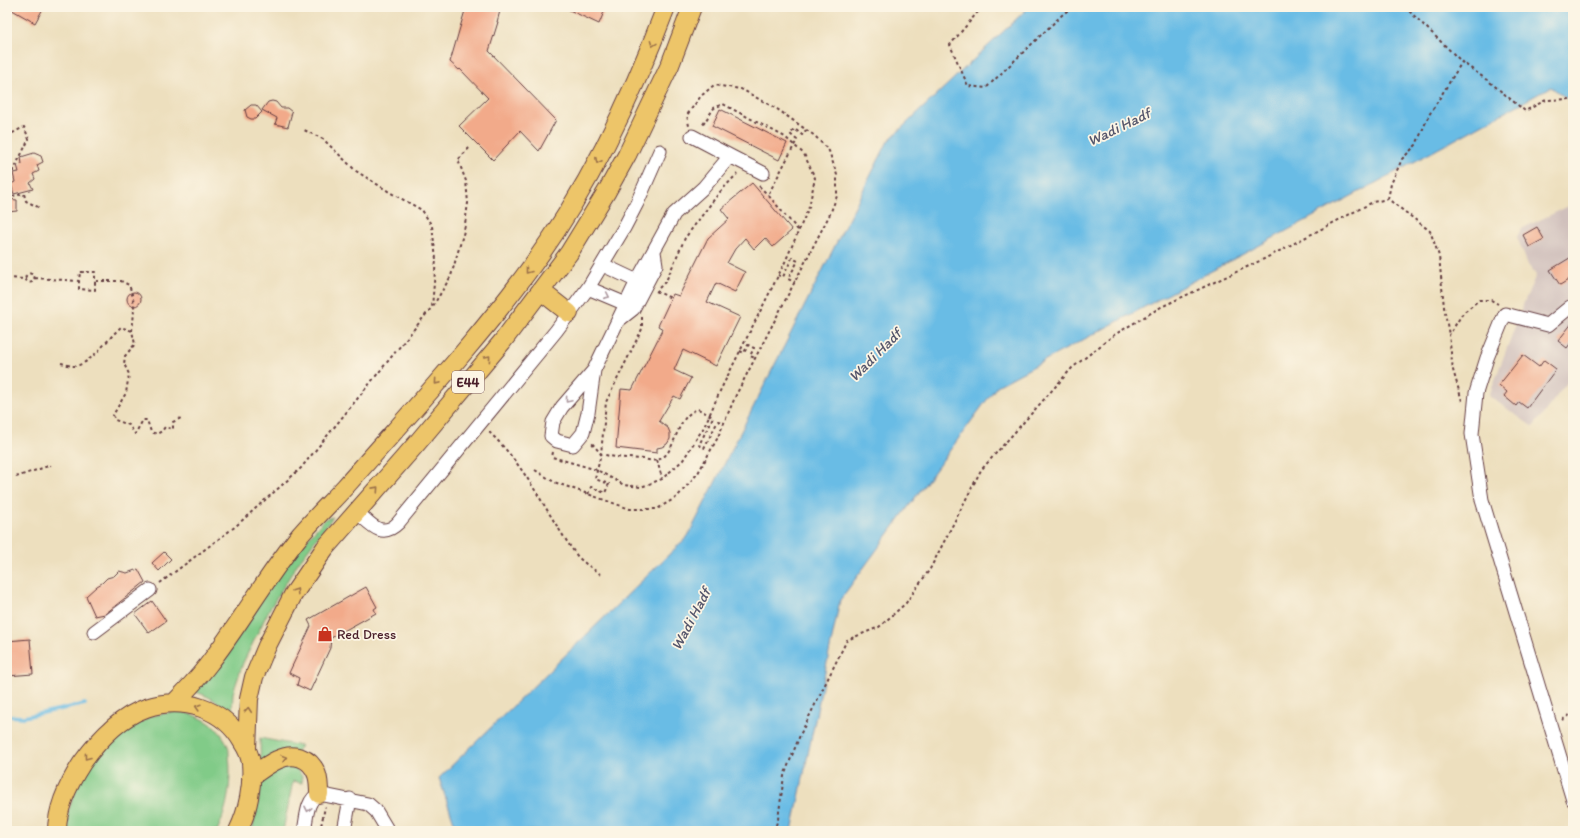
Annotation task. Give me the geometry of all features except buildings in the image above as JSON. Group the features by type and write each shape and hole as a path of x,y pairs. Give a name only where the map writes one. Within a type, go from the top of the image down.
{"highway":[{"name":"E44","path":"174,703 209,664 263,585 301,535 487,325 534,264 588,179 627,104 648,55 666,7"},
{"name":"E44","path":"247,749 249,699 254,677 267,646 293,595 325,548 418,442 502,342 541,291 583,230 627,155 670,65 692,7"},
{"path":"541,291 569,313"},
{"path":"338,495 356,511"},
{"path":"57,831 63,801 73,777 88,754 110,732 133,714 146,708 174,703 192,705 209,711 225,720 239,734 247,749 251,762 251,777 246,811 238,831"},
{"path":"251,777 272,762 294,755 303,758 315,770 318,777 319,794"}],"street":[{"path":"692,136 763,173"},
{"path":"356,511 377,529 385,531 392,528 479,424 588,288 603,265 638,203 660,151"},
{"path":"618,321 633,309 646,286 654,252 674,214 704,187 730,156"},
{"path":"603,265 646,286"},
{"path":"594,370 588,413 583,433 573,445 557,441 551,436 553,422 562,407 594,370 626,304 646,286"},
{"path":"588,288 626,304"},
{"path":"1570,307 1548,325 1505,314 1487,358 1476,393 1472,434 1482,500 1573,800"},
{"path":"94,632 150,590"},
{"path":"304,831 309,804 314,796 319,794 350,799 368,804 379,816 388,831"},
{"path":"344,831 350,799"}],"path":[{"path":"982,7 950,45 968,86 986,88 1072,7"},
{"path":"1405,7 1462,62 1491,83 1525,111 1546,100 1573,99"},
{"path":"1388,199 1391,184 1402,159 1416,144 1429,115 1462,62"},
{"path":"534,470 554,482 630,509 657,509 677,497 698,473 724,423 736,395 830,214 837,196 837,175 829,151 815,136 777,109 741,89 714,85 701,96 687,115 692,136"},
{"path":"557,441 552,457 597,470 624,485 630,486 641,487 662,478 683,460 704,427 799,230 809,207 815,178 804,154 794,144 723,104 714,108 703,125 692,136"},
{"path":"7,136 24,127 29,138 7,183"},
{"path":"302,129 323,139 356,171 422,210 432,226 436,259 432,308"},
{"path":"799,230 768,195 797,140 790,134 795,129 802,135 806,130"},
{"path":"150,590 236,526 301,468 432,308 450,276 464,231 468,203 466,181 458,160 470,147"},
{"path":"646,286 666,282 685,238 719,192 746,164"},
{"path":"7,193 13,196 24,194 26,201 40,208"},
{"path":"774,831 778,820 784,776 800,735 847,640 879,627 906,603 930,569 981,470 1072,368 1114,335 1161,308 1264,259 1373,202 1388,199 1430,231 1439,256 1444,307 1453,370 1464,406"},
{"path":"778,275 783,276 792,258 798,261 788,279 795,282"},
{"path":"80,272 95,272 96,290 79,289 79,281 80,272"},
{"path":"26,279 27,275 30,274 35,278 79,281"},
{"path":"7,278 26,279 31,283 35,278"},
{"path":"96,281 121,281 129,285 134,297 132,331 135,344 125,356 124,364 130,374 126,394 112,416 115,420 129,425 135,434 143,420 147,420 152,432 157,434 165,427 173,429 173,422 180,418"},
{"path":"646,286 671,298"},
{"path":"1449,335 1463,313 1479,300 1491,300 1501,305 1505,314"},
{"path":"588,494 591,487 605,493 609,484 595,479 601,454 606,402 642,329 642,317"},
{"path":"61,363 74,367 89,361 112,335 122,328 132,331"},
{"path":"740,351 744,353 748,345 754,348 750,356 755,358"},
{"path":"583,433 601,454 615,458 657,460 669,452 682,422 691,412 698,409 713,417 699,445 704,448 718,421 724,423"},
{"path":"479,424 505,448 521,468 578,557 603,576"},
{"path":"657,460 662,478"},
{"path":"16,477 51,465"}],"shaded area":[{"path":"1573,204 1573,375 1533,427 1489,396 1525,300 1536,275 1528,265 1517,237 1521,229"}],"green space":[{"path":"333,517 298,563 269,610 243,663 233,693 232,713 212,699 190,690 286,563 325,519"},
{"path":"178,711 201,718 213,726 223,737 228,747 230,775 228,794 224,813 217,831 62,831 76,788 95,758 125,731 151,716"},
{"path":"260,738 301,746 294,758 294,761 296,768 302,776 302,783 293,781 283,831 251,831 261,788"}],"water":[{"name":"Wadi Hadf","path":"1029,7 1573,7 1573,103 1551,87 1359,192 997,386 840,600 792,831 457,831 439,778 688,536 888,141"}],"waterway":[{"path":"7,716 24,717 85,704"}],"place":[{"name":"Red Dress","path":"325,634"}]}
